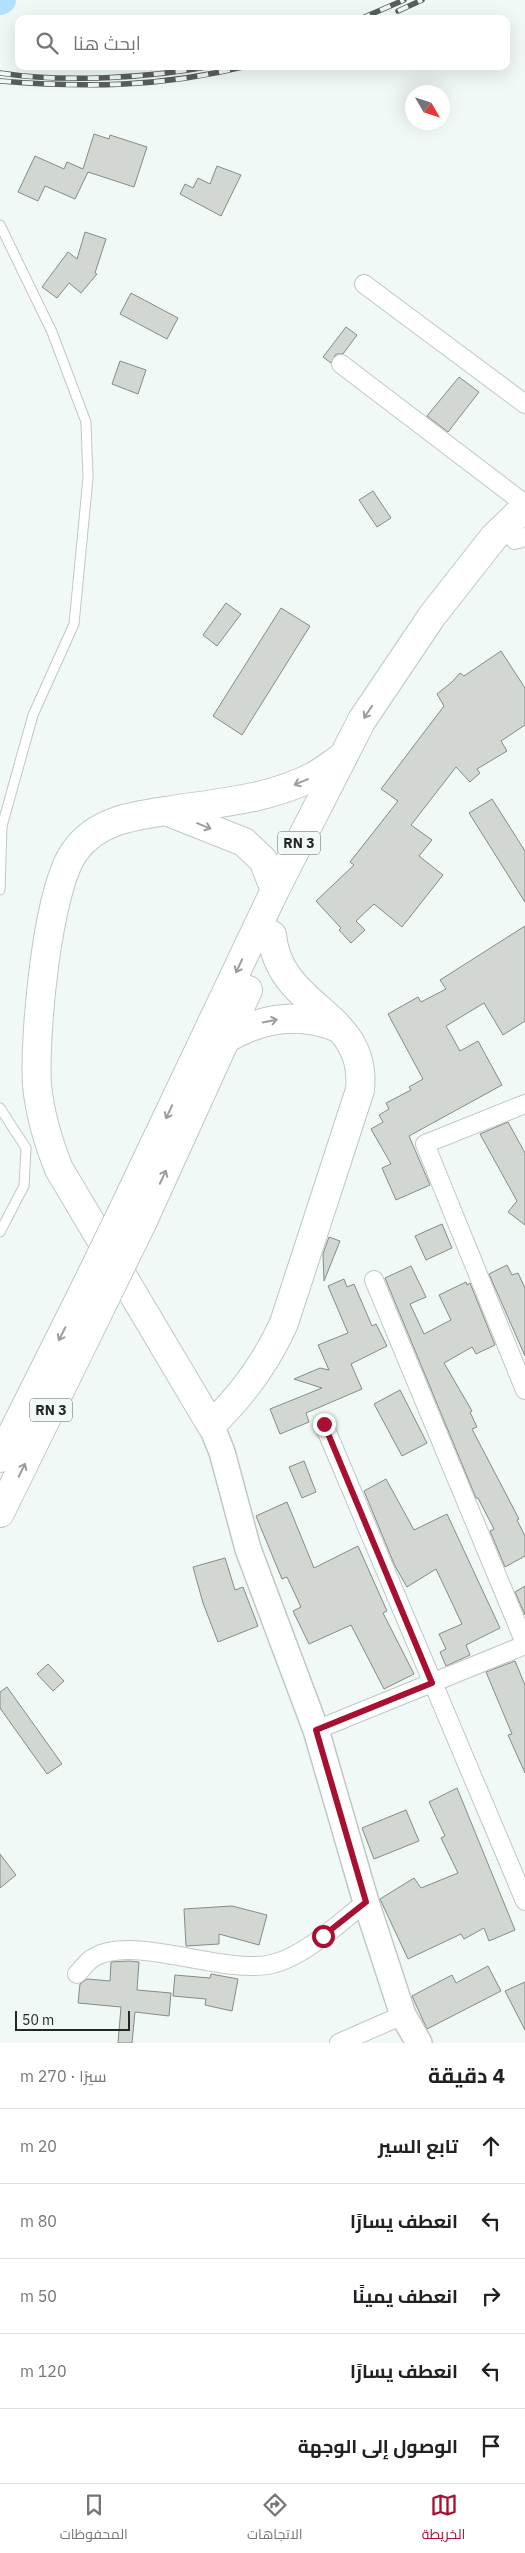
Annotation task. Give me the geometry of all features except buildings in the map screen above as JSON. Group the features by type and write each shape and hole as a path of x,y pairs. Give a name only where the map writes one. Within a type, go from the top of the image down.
{"highway":[{"name":"RN 3","path":"0,1513 92,1299 132,1215 275,890 342,757 362,720 432,616 494,537 525,506"},
{"name":"RN 3","path":"132,1215 226,1039 272,935 375,734 418,667 463,603 522,536"},
{"path":"272,935 276,958 286,978 342,1030 358,1058 360,1090 284,1323 265,1361 246,1389 211,1425 59,1169 36,1143 38,1087 36,1055 46,953 61,882 74,851 88,837 112,821 253,798 285,789 313,776 342,757"},
{"path":"166,811 244,842 263,860 275,890"},
{"path":"226,1039 257,1023 292,1018 318,1021 342,1030"},
{"name":"RN 3","path":"0,1458 92,1299"}],"main road":[{"path":"211,1425 222,1452 248,1549 316,1730 366,1902 403,2015 419,2043"}],"street":[{"path":"364,284 525,404"},
{"path":"341,364 525,506"},
{"path":"524,1107 425,1144 525,1390"},
{"path":"316,1730 525,1644 374,1280"},
{"path":"324,1424 525,1901"},
{"path":"77,1974 94,1957 124,1948 220,1964 266,1965 289,1958 323,1936 366,1902"},
{"path":"339,2043 403,2015"}],"lane":[{"path":"0,225 52,332 86,422 88,478 74,624 33,715 2,826 0,890"},
{"path":"0,1108 36,1143 24,1186 0,1232"}],"railway":[{"path":"369,15 404,0"},
{"path":"398,11 422,0"},
{"path":"0,73 51,78 106,78 187,70"},
{"path":"0,81 63,85 124,84 185,78 229,70"}],"route":[{"path":"323,1936 366,1902 316,1730 432,1683 324,1424"}]}
